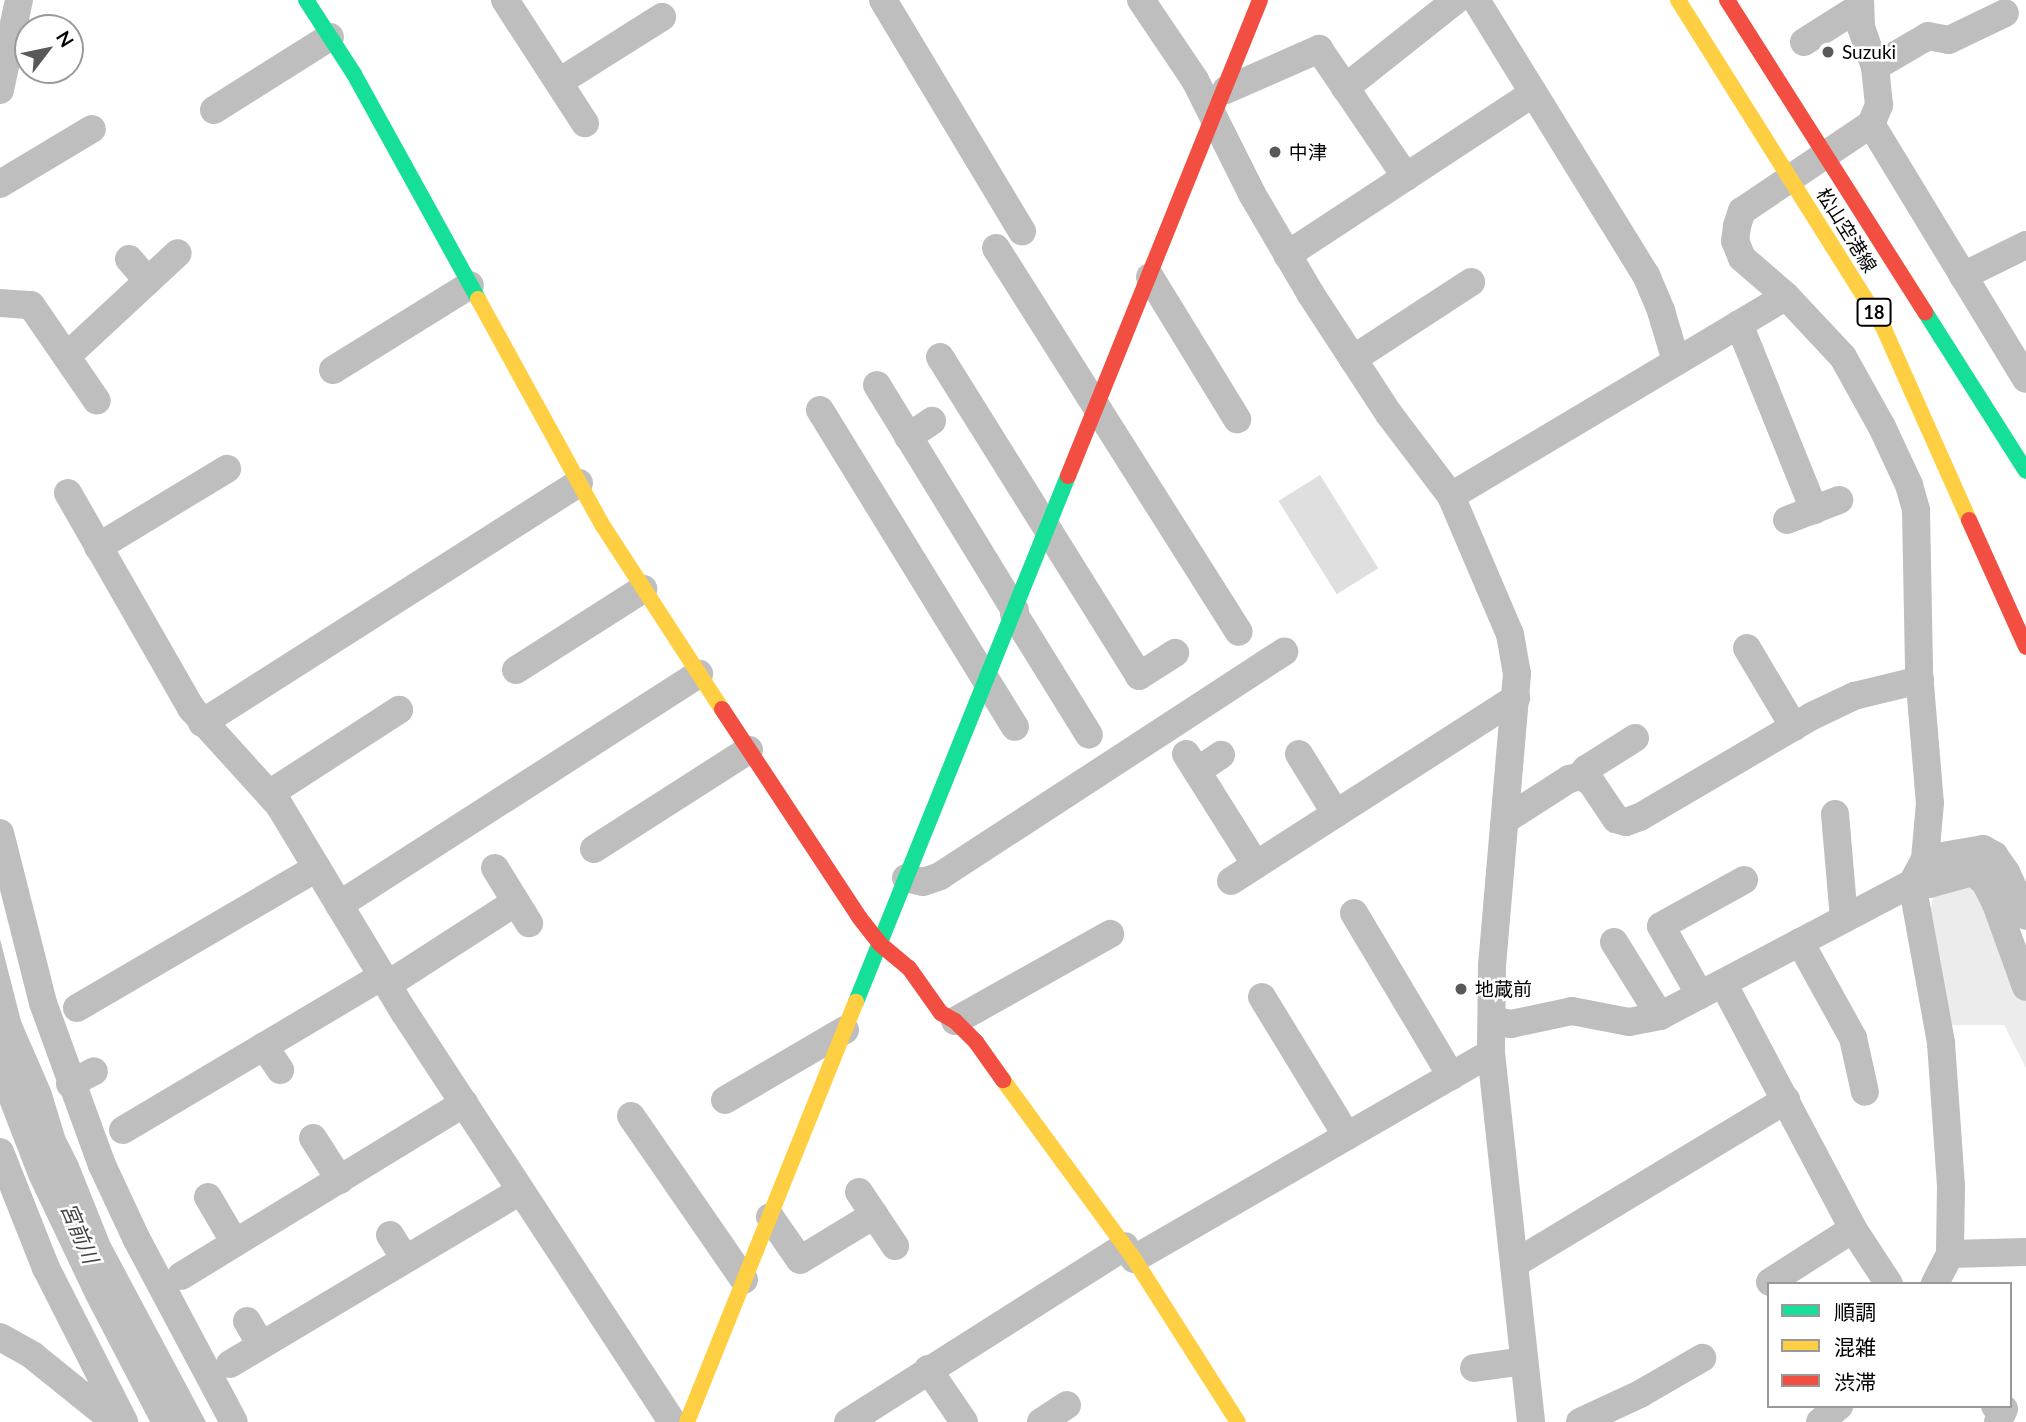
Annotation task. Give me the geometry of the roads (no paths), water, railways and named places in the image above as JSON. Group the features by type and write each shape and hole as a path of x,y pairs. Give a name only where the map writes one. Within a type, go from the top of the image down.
{"street":[{"path":"0,90 19,0"},
{"path":"306,0 426,201 579,483 643,589 880,944 897,955 941,1013 955,1021 976,1042 1065,1168 1129,1252 1238,1422"},
{"path":"505,0 585,123"},
{"path":"883,0 1022,231"},
{"path":"1141,0 1195,80 1214,121 1287,255 1389,414 1451,496 1510,634 1517,674 1516,698 1492,965 1491,1053 1531,1422"},
{"path":"687,1422 1214,121 1260,0"},
{"path":"1345,88 1456,0"},
{"path":"1476,0 1646,275 1661,311 1676,361"},
{"name":"松山空港線","path":"1678,0 1884,329 2026,647"},
{"name":"松山空港線","path":"1727,0 2026,471"},
{"path":"1804,41 1859,4 1875,67 1878,105 1871,124 1742,211 1735,241 1742,258 1818,327 1843,357 1882,427 1909,485 1918,533 1920,680 1930,803 1919,871 1941,1043 1951,1187 1950,1254 1936,1282"},
{"path":"1875,67 1928,36 1949,40 2006,13"},
{"path":"559,82 662,16"},
{"path":"214,110 330,37"},
{"path":"1226,90 1319,49 1406,177"},
{"path":"1287,255 1534,93"},
{"path":"1871,124 2026,379"},
{"path":"0,184 92,129"},
{"path":"1963,276 2026,245"},
{"path":"996,247 1098,405 1196,537 1239,632"},
{"path":"67,356 178,253"},
{"path":"130,259 148,281"},
{"path":"1150,277 1237,419"},
{"path":"1353,359 1471,282"},
{"path":"333,370 470,285"},
{"path":"1451,496 1786,296"},
{"path":"0,303 31,305 97,401"},
{"path":"1739,324 1827,505 1787,520"},
{"path":"940,358 1139,676 1175,653"},
{"path":"877,385 1089,735"},
{"path":"820,410 1015,727"},
{"path":"908,437 932,421"},
{"path":"98,547 227,469"},
{"path":"202,723 579,483"},
{"path":"68,493 166,669 202,723 269,794 520,1191 672,1422"},
{"path":"516,670 643,589"},
{"path":"1747,648 1794,727"},
{"path":"906,878 923,882 940,876 1284,652"},
{"path":"339,905 699,674"},
{"path":"1581,776 1591,782 1616,819 1626,822 1640,817 1794,727 1854,696 1920,680"},
{"path":"1231,881 1516,698"},
{"path":"269,794 399,710"},
{"path":"1505,820 1569,779 1581,776 1587,769 1635,738"},
{"path":"594,849 749,750"},
{"path":"1299,754 1336,814"},
{"path":"1222,755 1192,762 1256,865"},
{"path":"1835,814 1844,918"},
{"path":"0,833 43,1003 82,1078 102,1166 136,1238 234,1422"},
{"path":"1493,1020 1511,1024 1572,1011 1629,1022 1660,1016 1844,918 1919,871 1983,849 1994,855 2006,872 2026,916"},
{"path":"77,1008 317,868"},
{"path":"122,1130 153,1126 264,1046 385,980 522,912 495,868"},
{"path":"1919,871 1929,884 1973,872 1985,882 2026,987"},
{"path":"1744,880 1661,926 1712,989 1786,1100 1853,1229 1888,1282"},
{"path":"1353,912 1451,1076"},
{"path":"955,1021 1110,934"},
{"path":"1614,942 1660,1016"},
{"path":"1800,942 1853,1038 1865,1092"},
{"path":"1262,996 1347,1136"},
{"path":"735,1084 845,1030"},
{"path":"264,1046 280,1070"},
{"path":"848,1422 928,1369 1129,1252 1347,1136 1491,1053"},
{"path":"1514,1264 1786,1100"},
{"path":"181,1276 464,1103"},
{"path":"631,1116 744,1280"},
{"path":"313,1138 340,1180"},
{"path":"0,1152 46,1268 124,1422"},
{"path":"230,1364 520,1191"},
{"path":"208,1196 235,1243"},
{"path":"770,1216 800,1260 867,1203 895,1246"},
{"path":"1770,1282 1853,1229"},
{"path":"390,1235 405,1259"},
{"path":"1950,1254 2026,1252"},
{"path":"247,1321 261,1345"},
{"path":"0,1337 32,1355 115,1422"},
{"path":"1580,1422 1640,1394 1702,1358"},
{"path":"1474,1368 1524,1361"},
{"path":"928,1369 964,1422"},
{"path":"1041,1422 1067,1405"},
{"path":"1819,1422 1836,1408"}],"water":[{"name":"宮前川","path":"0,939 21,1021 51,1090 65,1136 110,1242 206,1422 150,1422 86,1299 29,1179 0,1104"}],"place":[{"name":"Suzuki","path":"1828,52"},
{"name":"中津","path":"1275,152"},
{"name":"地蔵前","path":"1461,989"}]}
